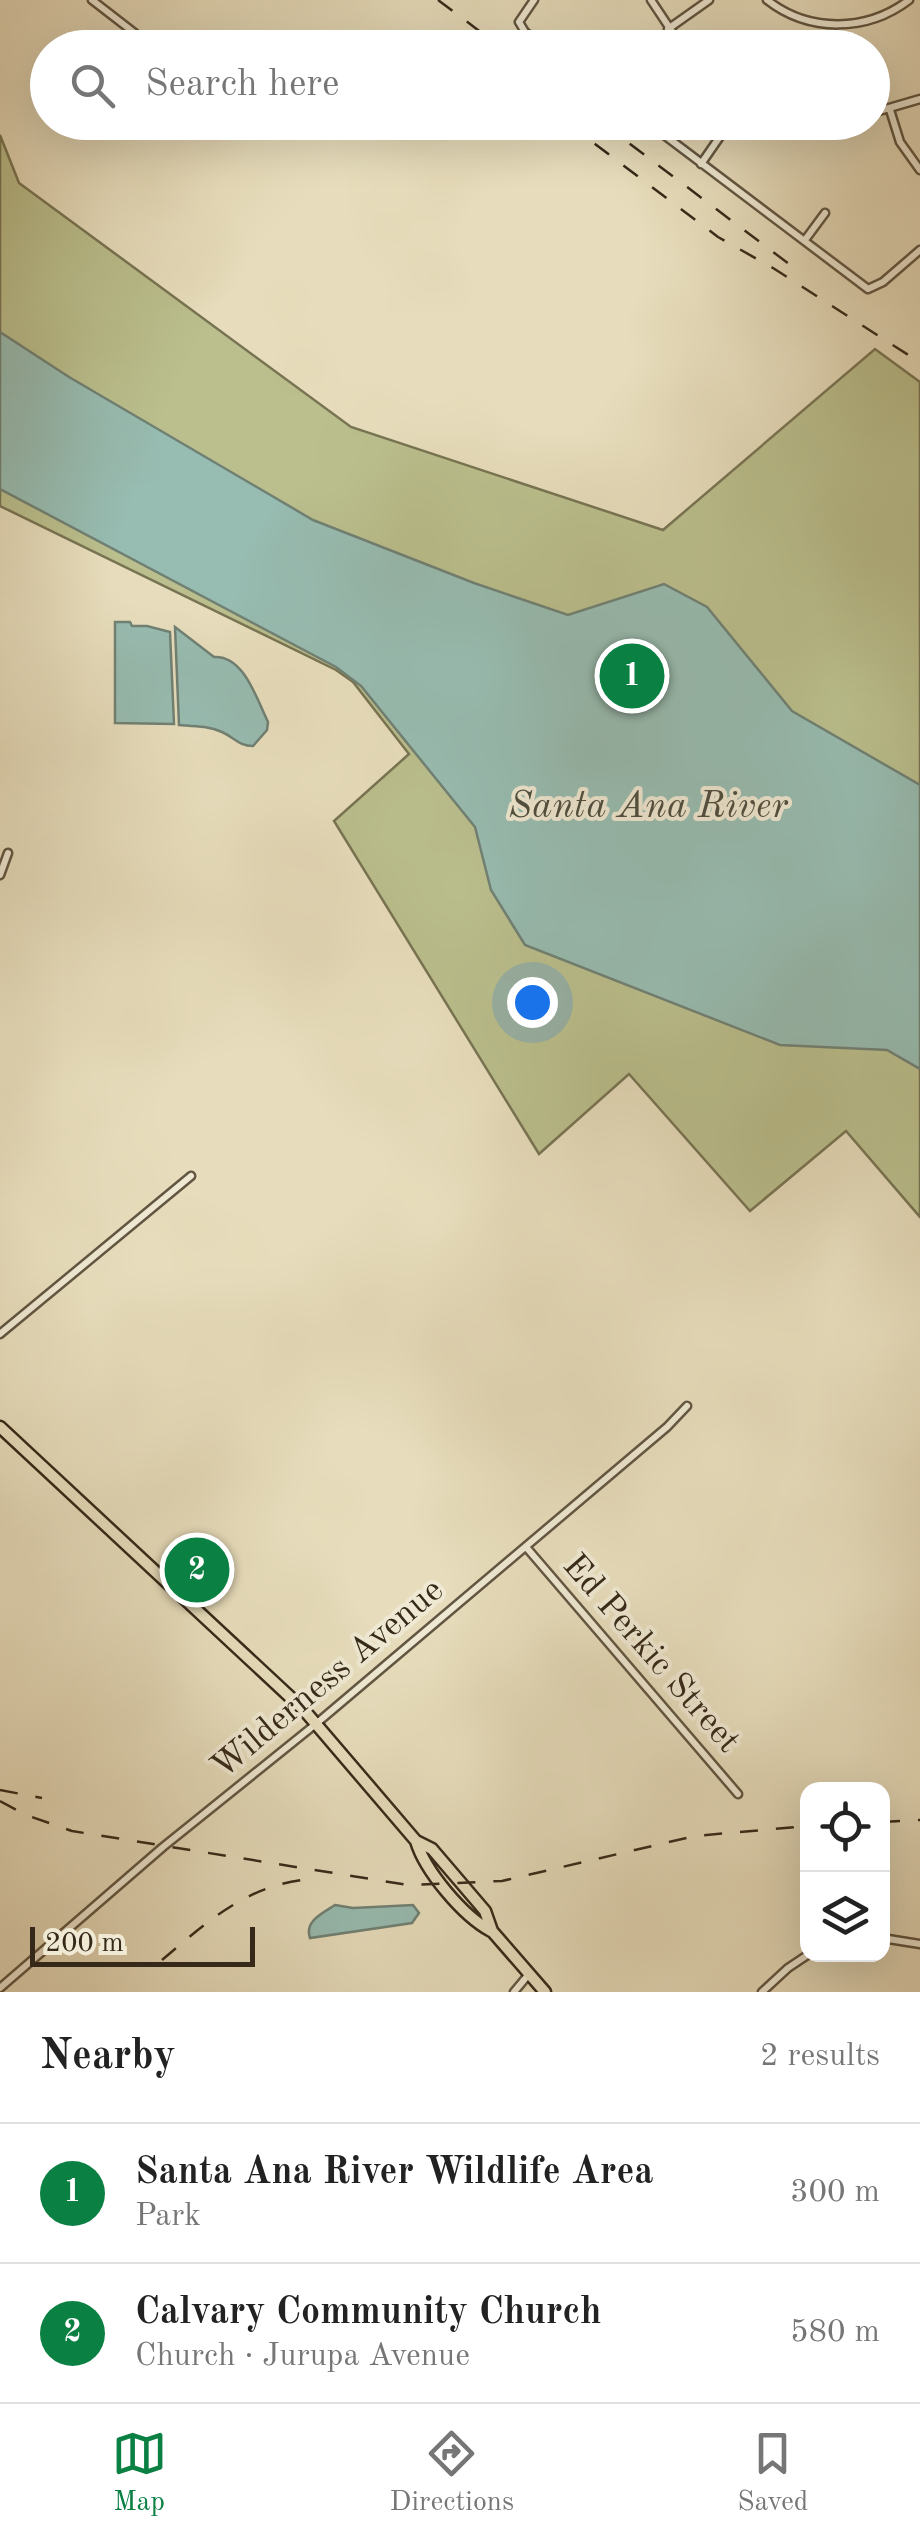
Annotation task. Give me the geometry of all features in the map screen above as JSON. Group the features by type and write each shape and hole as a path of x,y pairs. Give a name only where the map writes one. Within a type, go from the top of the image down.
{"main road":[{"path":"0,1427 317,1723 416,1840 421,1858 474,1922 492,1931 545,1992"}],"street":[{"path":"92,0 131,30"},
{"path":"524,30 518,22 534,0"},
{"path":"651,0 668,28 709,0"},
{"path":"767,0 789,15 841,25 872,20 909,0"},
{"path":"920,99 890,110 900,142 920,170"},
{"path":"670,140 868,289 883,282 920,250"},
{"path":"701,164 718,140"},
{"path":"805,240 825,214"},
{"path":"0,874 8,853"},
{"path":"0,1334 191,1176"},
{"name":"Wilderness Avenue","path":"0,1988 162,1847 526,1548 668,1427 686,1406"},
{"name":"Ed Perkic Street","path":"526,1548 738,1794"},
{"path":"890,1939 920,1944"},
{"path":"762,1992 800,1960"},
{"path":"514,1992 529,1974"}],"green space":[{"path":"0,135 19,183 351,427 663,530 875,349 920,382 920,1217 846,1131 750,1211 629,1074 539,1154 334,821 409,754 353,682 336,670 0,506"}],"water":[{"name":"Santa Ana River","path":"0,332 69,377 313,520 474,583 568,615 664,584 707,607 792,711 920,785 920,1069 887,1050 780,1045 525,945 491,890 475,827 361,686 336,667 0,489"},
{"path":"115,622 170,632 174,724 115,723"},
{"path":"175,627 214,657 234,663 248,680 268,722 267,730 253,746 212,729 179,725"},
{"path":"335,1905 413,1905 419,1913 412,1923 310,1938 312,1922"}],"railway":[{"path":"438,0 478,30"},
{"path":"590,140 718,237 913,358"},
{"path":"625,140 789,264"},
{"path":"0,1790 42,1798"},
{"path":"0,1801 72,1831 408,1885 502,1881 695,1836 800,1827"},
{"path":"890,1822 920,1820"},
{"path":"162,1960 213,1918 249,1896 290,1882 313,1879"}],"place":[{"name":"Santa Ana River Wildlife Area","path":"632,676"},
{"name":"Calvary Community Church","path":"197,1570"}]}
